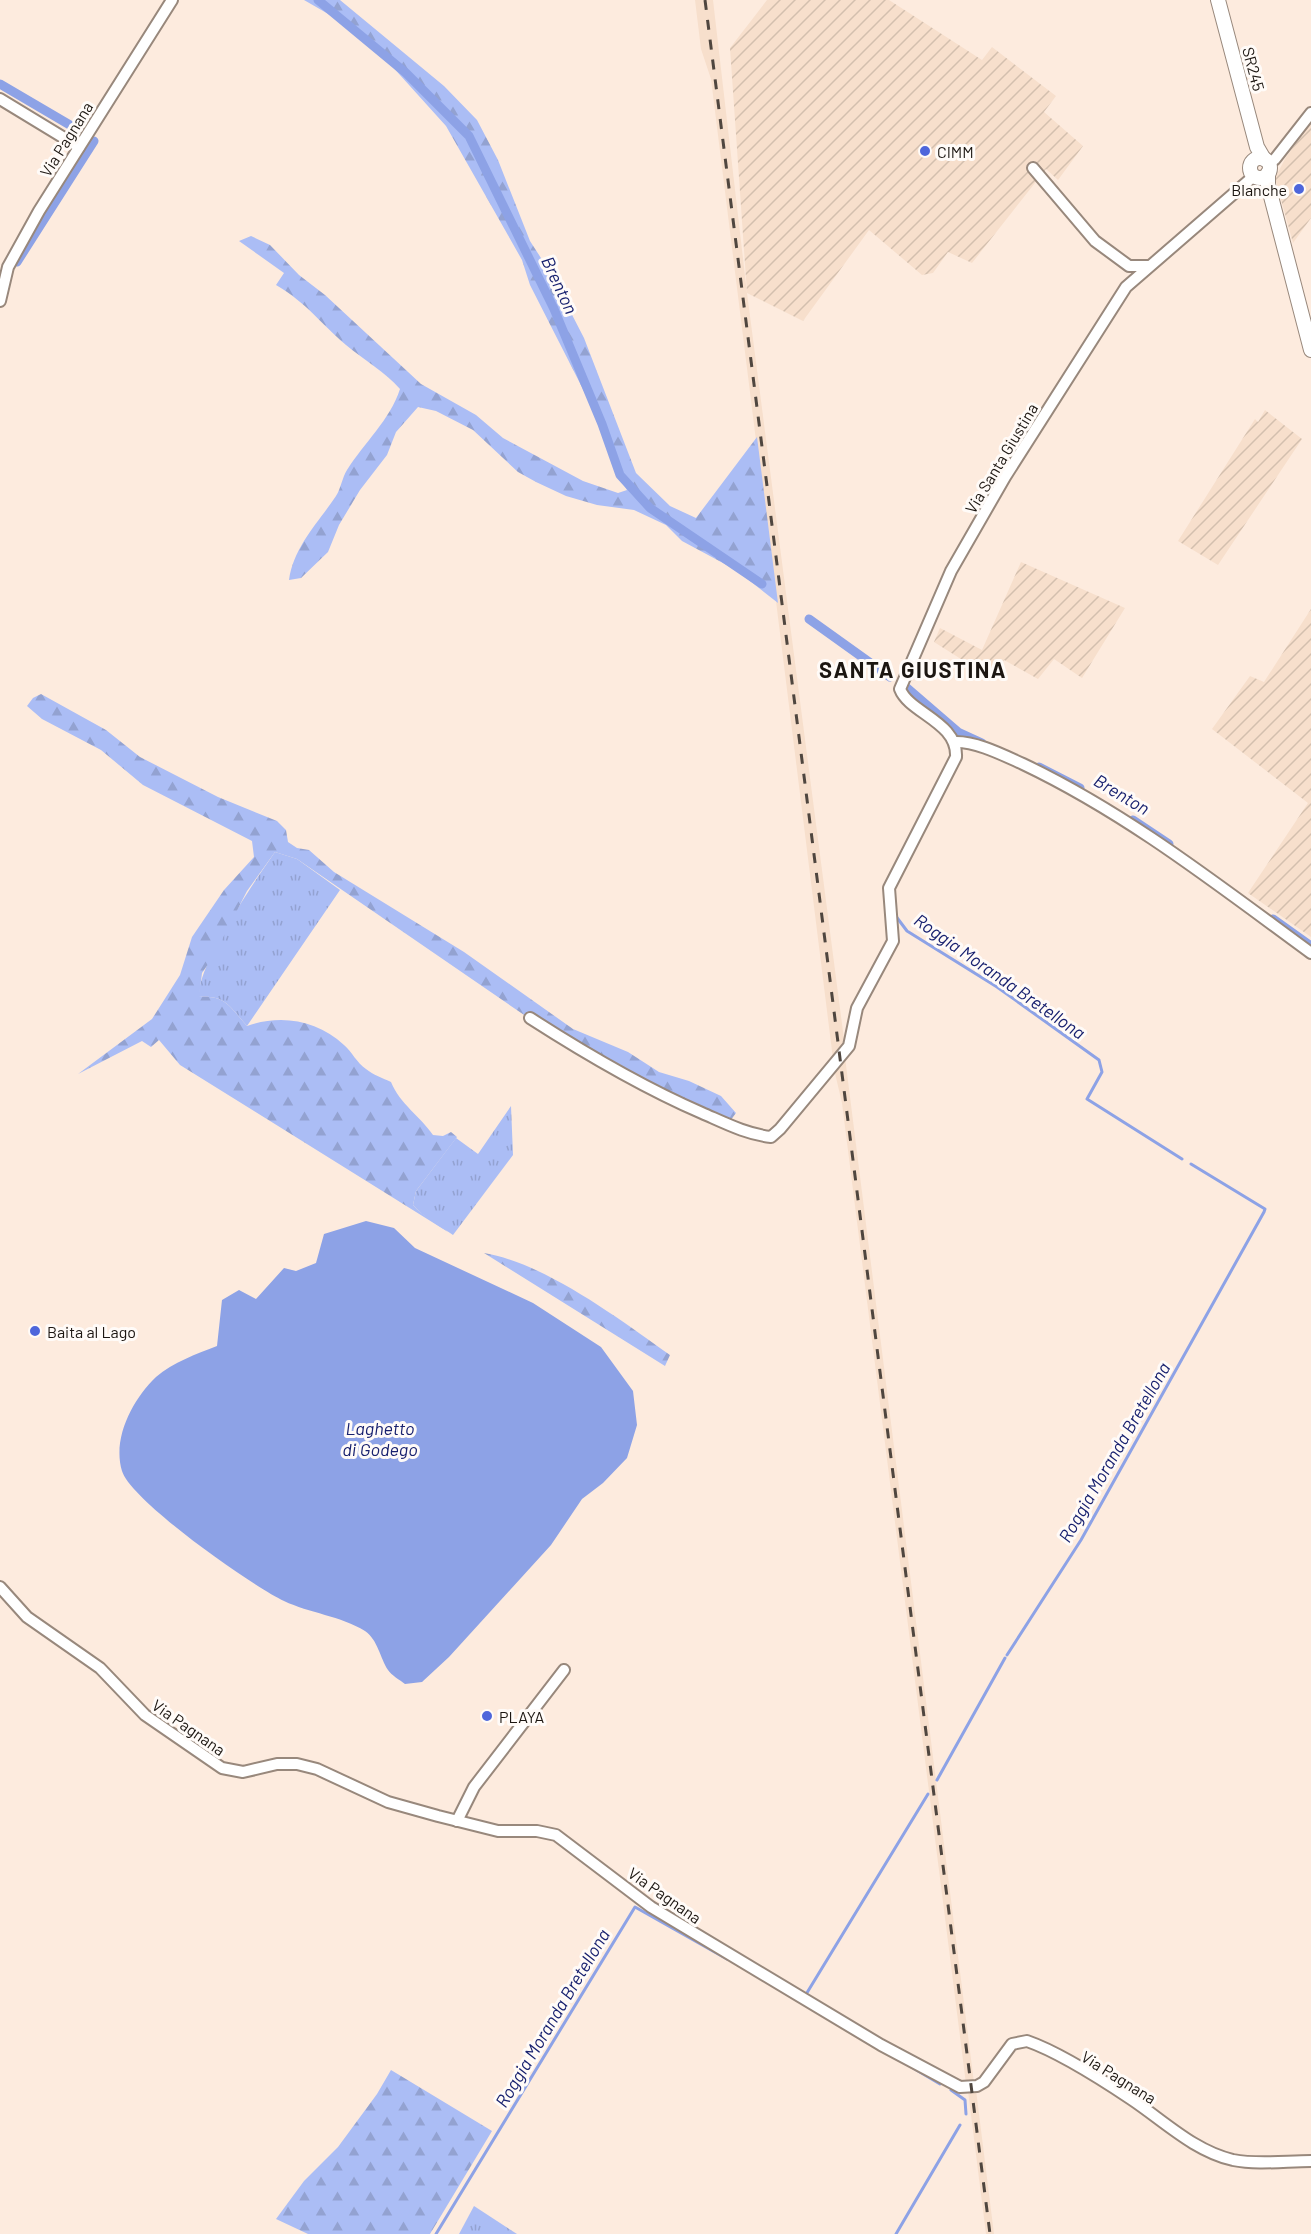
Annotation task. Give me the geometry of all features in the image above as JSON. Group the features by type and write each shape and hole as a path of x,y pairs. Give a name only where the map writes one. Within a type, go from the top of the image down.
{"main road":[{"name":"SR245","path":"1218,0 1311,350"}],"street":[{"name":"Via Pagnana","path":"0,301 8,267 79,147 172,0"},
{"path":"0,99 79,147"},
{"name":"Via Santa Giustina","path":"960,742 901,693 903,681 951,572 1005,477 1126,287 1275,159 1311,112"},
{"path":"1033,168 1095,241 1129,266 1149,267"},
{"path":"530,1018 589,1056 669,1099 745,1132 771,1137 849,1046 857,1008 893,941 889,888 952,767 960,742 1004,755 1050,777 1132,824 1311,953"},
{"name":"Via Pagnana","path":"0,1587 27,1617 100,1668 145,1715 222,1768 243,1772 277,1764 310,1767 388,1802 498,1831 537,1831 556,1835 651,1907 804,1999 960,2087 977,2086 984,2082 1012,2044 1027,2041 1131,2099 1182,2136 1207,2150 1233,2160 1311,2161"},
{"path":"457,1821 474,1787 564,1670"}],"shaded area":[{"path":"695,0 713,0 747,293 845,1047 833,1059 711,79 701,49"},
{"path":"767,0 889,0 982,60 992,47 1056,96 1044,112 1083,146 1058,180 1046,169 972,263 948,252 933,273 922,275 869,230 803,321 747,293 730,48"},
{"path":"1311,123 1311,218 1293,243 1275,178 1286,157"},
{"path":"1265,410 1302,439 1218,565 1178,541 1255,419 1258,422"},
{"path":"1021,562 1125,608 1082,678 1054,659 1038,679 1004,660 991,678 934,642 940,628 982,650"},
{"path":"1311,609 1311,937 1248,893 1308,803 1212,729 1250,676 1264,682"},
{"path":"845,1057 974,2083 966,2084 842,1103 834,1069"},
{"path":"976,2090 994,2234 986,2234 968,2091"}],"green space":[{"path":"304,0 340,0 444,86 477,120 498,160 530,241 550,272 584,338 636,473 670,506 696,518 757,437 778,603 736,570 682,541 666,525 634,510 597,505 566,496 536,482 518,472 473,430 436,411 418,407 396,432 387,455 360,490 339,525 328,552 301,578 289,580 301,546 336,496 347,470 390,411 400,389 346,345 297,299 276,285 284,273 239,241 251,236 270,245 299,275 325,295 421,384 476,415 503,438 583,481 618,493 627,490 618,475 588,399 530,285 522,260 446,126 363,34"},
{"path":"41,694 106,730 140,757 218,797 277,821 286,830 288,842 297,848 309,850 334,872 464,952 573,1029 628,1052 659,1072 689,1081 721,1096 736,1113 727,1125 660,1091 621,1065 612,1061 596,1061 534,1013 530,1019 297,859 275,852 247,891 213,957 202,973 199,997 222,1000 247,1026 273,1020 286,1020 322,1030 344,1045 369,1071 391,1082 400,1097 433,1135 443,1136 451,1132 457,1137 416,1191 413,1205 448,1232 180,1065 159,1040 151,1047 142,1041 78,1074 152,1019 180,975 192,937 224,890 254,857 252,841 143,785 101,750 42,719 27,706 33,698"},
{"path":"275,852 297,859 340,890 247,1026 222,1000 199,997 201,983 207,965 229,923"},
{"path":"511,1106 513,1155 453,1235 413,1205 416,1191 456,1138 478,1154"},
{"path":"484,1253 532,1268 581,1294 670,1355 665,1366"},
{"path":"391,2070 492,2131 430,2234 308,2234 276,2219 304,2181 338,2147 377,2094"},
{"path":"474,2206 517,2234 459,2234"}],"water":[{"name":"Laghetto di Godego","path":"366,1221 394,1228 415,1248 533,1303 601,1347 633,1391 637,1425 627,1458 603,1483 582,1499 551,1545 449,1657 422,1682 405,1684 389,1672 373,1639 365,1631 346,1622 284,1601 246,1579 194,1542 130,1485 122,1471 120,1458 122,1433 127,1420 132,1408 148,1386 170,1367 217,1346 222,1300 239,1290 256,1299 284,1268 296,1271 316,1263 324,1234"}],"waterway":[{"name":"Brenton","path":"318,0 406,73 469,136 554,309 602,424 620,475 650,508 762,584"},
{"path":"0,84 75,128"},
{"path":"17,262 94,141"},
{"name":"Brenton","path":"809,619 890,677"},
{"name":"Brenton","path":"907,688 958,732 982,743"},
{"name":"Brenton","path":"1039,767 1080,788"},
{"name":"Brenton","path":"1133,820 1169,844"},
{"name":"Roggia Moranda Bretellona","path":"895,915 907,931 997,987 1099,1060 1102,1072 1087,1099 1182,1159"},
{"name":"Brenton","path":"1273,919 1311,946"},
{"name":"Roggia Moranda Bretellona","path":"1007,1655 1081,1540 1264,1212 1265,1209 1191,1164"},
{"name":"Roggia Moranda Bretellona","path":"937,1780 1005,1658"},
{"name":"Roggia Moranda Bretellona","path":"805,1996 928,1794"},
{"name":"Roggia Moranda Bretellona","path":"436,2234 635,1907 727,1959"},
{"name":"Roggia Moranda Bretellona","path":"903,2062 940,2084"},
{"name":"Roggia Moranda Bretellona","path":"951,2090 965,2100 966,2114"},
{"name":"Roggia Moranda Bretellona","path":"896,2234 960,2125"}],"railway":[{"path":"705,0 990,2234"}],"place":[{"name":"CIMM","path":"925,151"},
{"name":"Blanche","path":"1299,189"},
{"name":"Baita al Lago","path":"35,1331"},
{"name":"PLAYA","path":"487,1716"}],"district":[{"name":"SANTA GIUSTINA","path":"913,669"}]}
